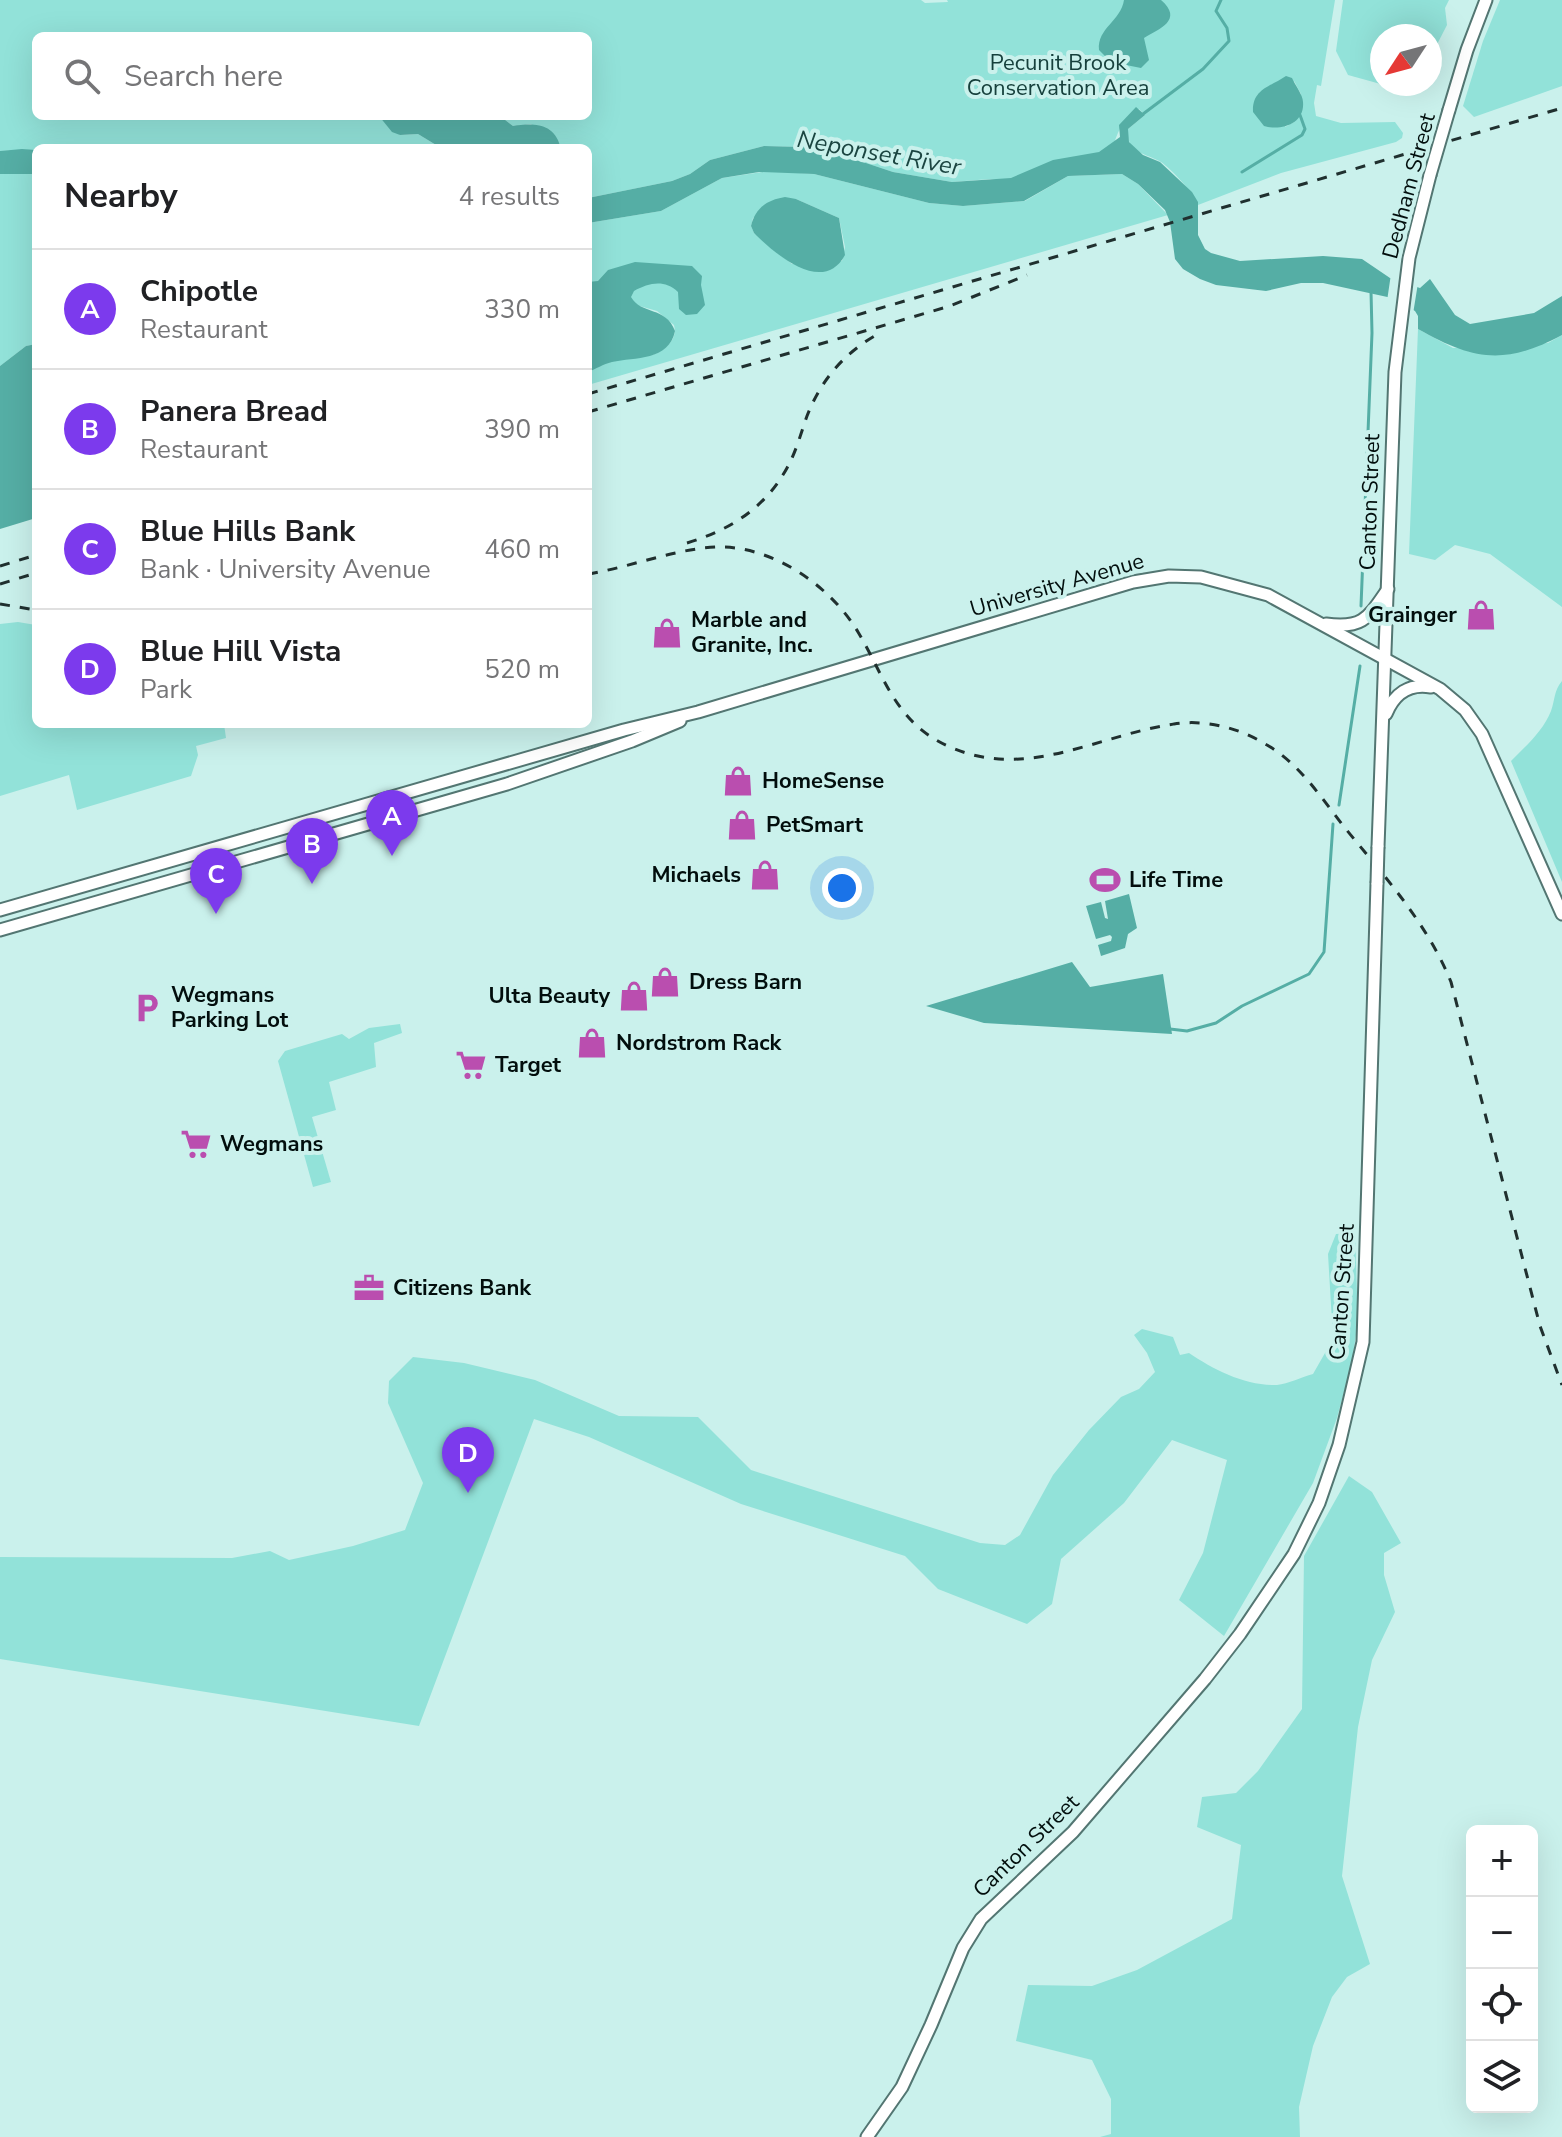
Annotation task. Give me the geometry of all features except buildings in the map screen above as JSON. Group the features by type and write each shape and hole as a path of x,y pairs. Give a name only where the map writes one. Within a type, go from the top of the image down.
{"main road":[{"name":"Dedham Street","path":"1404,293 1430,175 1467,50 1486,0"},
{"name":"Canton Street","path":"867,2137 902,2087 963,1948 981,1919 1073,1832 1240,1634 1294,1554 1319,1503 1339,1445 1363,1342 1393,405 1404,293"},
{"name":"University Avenue","path":"0,910 624,730 698,712 1152,578 1169,576 1217,580 1268,595 1440,689 1465,710 1482,734 1562,914"},
{"path":"1319,622 1341,626 1359,623 1370,615 1388,589"},
{"path":"1384,718 1394,699 1404,690 1425,685 1440,689"},
{"name":"University Avenue","path":"0,930 507,784 632,741 698,712"}],"green space":[{"name":"Pecunit Brook Conservation Area","path":"0,0 921,0 925,3 947,0 1335,0 1321,86 1317,85 1314,103 1316,116 1341,123 1395,122 1403,133 1396,142 1281,173 1198,205 1188,189 1161,162 1133,148 1128,129 1145,115 1139,109 1123,123 1109,158 1028,184 990,179 952,182 893,172 839,154 802,147 764,146 710,160 690,174 672,181 592,197 592,144 556,144 531,124 513,126 505,120 592,120 592,32 32,32 32,120 383,120 400,135 418,134 434,144 32,144 32,150 0,151","holes":["1294,81 1301,94 1294,122 1285,127"]},
{"path":"1343,0 1449,0 1445,8 1447,25 1442,35 1442,24 1370,24 1370,81 1348,75 1336,51"},
{"path":"1500,0 1562,0 1562,86 1474,117 1463,106 1483,41"},
{"path":"769,171 814,174 929,203 963,206 1025,201 1068,176 1122,174 1138,184 1168,215 592,384 592,222 661,211 722,178","holes":["796,199 839,218 845,247 842,261 792,264 754,233 751,226 753,218","636,305 657,311 674,325 675,330 666,347 653,355"]},
{"path":"0,174 32,174 32,345 0,366"},
{"path":"1418,329 1453,348 1548,343 1562,335 1562,607 1490,554 1455,545 1435,560 1409,554"},
{"path":"0,624 32,624 32,728 225,728 226,738 196,746 198,755 191,776 77,810 69,775 0,796"},
{"path":"1562,681 1562,882 1511,761 1543,725"},
{"path":"400,1024 402,1033 374,1043 376,1067 329,1082 336,1110 312,1117 331,1182 313,1187 278,1061 285,1051 342,1034 349,1039 369,1028"},
{"path":"1355,1233 1358,1321 1352,1362 1337,1418 1313,1483 1224,1636 1179,1600 1203,1553 1227,1460 1172,1440 1124,1503 1061,1559 1052,1604 1027,1624 938,1589 905,1556 741,1504 589,1437 534,1419 419,1726 0,1659 0,1557 232,1558 270,1551 289,1560 353,1546 405,1530 423,1483 388,1403 389,1381 413,1357 464,1363 535,1380 619,1416 698,1417 751,1470 980,1543 1005,1545 1020,1535 1053,1475 1089,1430 1121,1397 1139,1389 1155,1372 1147,1353 1134,1335 1142,1329 1173,1337 1180,1355 1189,1353 1242,1380 1277,1385 1313,1374 1333,1339 1328,1254 1336,1234"},
{"path":"1349,1476 1372,1492 1401,1543 1384,1553 1384,1575 1395,1612 1372,1660 1358,1727 1342,1876 1370,1964 1347,1977 1332,1997 1313,2046 1299,2107 1300,2137 1100,2137 1111,2134 1111,2099 1092,2060 1016,2041 1028,1985 1092,1986 1137,1970 1232,1919 1241,1845 1197,1827 1202,1797 1236,1793 1258,1771 1302,1709 1304,1556"}],"shaded area":[{"path":"1124,0 1161,0 1170,13 1167,23 1144,38 1149,60 1141,68 1111,62 1099,50 1105,30 1119,14"},
{"path":"1286,76 1292,78 1302,96 1303,110 1291,124 1264,126 1253,112 1255,98"},
{"path":"1136,107 1145,115 1128,129 1129,142 1143,155 1160,162 1192,192 1198,202 1198,235 1205,249 1211,253 1240,261 1323,256 1362,259 1390,278 1420,288 1430,279 1455,315 1470,324 1534,313 1562,296 1562,335 1523,352 1505,355 1472,353 1418,329 1415,311 1392,298 1323,283 1301,283 1266,291 1216,285 1183,269 1175,259 1170,222 1165,210 1138,184 1122,174 1068,176 1024,201 963,206 929,203 814,174 759,172 722,178 661,211 592,222 592,197 672,181 690,174 710,160 764,146 802,147 839,154 893,172 952,182 1011,178 1053,160 1099,152 1120,137 1119,125"},
{"path":"382,120 505,120 513,126 542,126 553,133 559,144 434,144 418,134 392,132"},
{"path":"32,150 32,174 0,174 0,151"},
{"path":"785,197 839,218 845,255 836,267 824,272 799,267 754,233 751,226 759,210 773,200"},
{"path":"635,262 692,266 702,276 705,305 697,314 686,315 679,309 678,292 667,285 651,284 634,291 631,297 635,303 660,314 671,323 675,331 672,341 666,348 650,356 609,363 592,370 592,282 598,281 608,270"},
{"path":"32,345 32,519 0,529 0,366"},
{"path":"1129,894 1137,928 1128,934 1125,948 1101,956 1098,945 1111,941 1112,937 1096,939 1086,906 1101,902 1108,919 1105,901"},
{"path":"1072,962 1090,987 1163,974 1172,1034 984,1023 926,1006"}],"pier":[{"path":"1391,274 1418,283 1413,314 1400,304 1387,301"}],"waterway":[{"path":"1143,114 1203,69 1229,41 1227,28 1216,11 1221,0"},
{"path":"1242,172 1302,135 1305,129 1300,115"},
{"path":"1361,606 1371,291"},
{"path":"1339,805 1360,666"},
{"path":"1170,1029 1187,1031 1216,1023 1242,1006 1309,974 1324,952 1333,824"}],"railway":[{"path":"592,393 1562,108"},
{"path":"592,411 950,306 1027,275"},
{"path":"687,543 732,524 768,495 790,462 807,416 827,379 844,359 878,334"},
{"path":"592,573 674,553 724,547 744,549 783,563 818,586 847,616 894,697 916,725 950,747 979,756 1035,758 1146,730 1198,723 1222,726 1245,734 1290,762 1404,901 1430,940 1451,982 1540,1326 1562,1385"},
{"path":"0,566 32,556"},
{"path":"0,584 32,574"},
{"path":"0,604 32,609"}],"place":[{"name":"Grainger","path":"1481,615"},
{"name":"Marble and Granite, Inc.","path":"667,633"},
{"name":"HomeSense","path":"738,781"},
{"name":"PetSmart","path":"742,825"},
{"name":"Chipotle","path":"392,856"},
{"name":"Michaels","path":"765,875"},
{"name":"Life Time","path":"1105,880"},
{"name":"Panera Bread","path":"312,884"},
{"name":"Blue Hills Bank","path":"216,914"},
{"name":"Dress Barn","path":"665,982"},
{"name":"Ulta Beauty","path":"634,996"},
{"name":"Wegmans Parking Lot","path":"147,1008"},
{"name":"Nordstrom Rack","path":"592,1043"},
{"name":"Target","path":"471,1065"},
{"name":"Wegmans","path":"196,1144"},
{"name":"Citizens Bank","path":"369,1288"},
{"name":"Blue Hill Vista","path":"468,1493"}],"water label":[{"name":"Neponset River","path":"879,153"}]}
